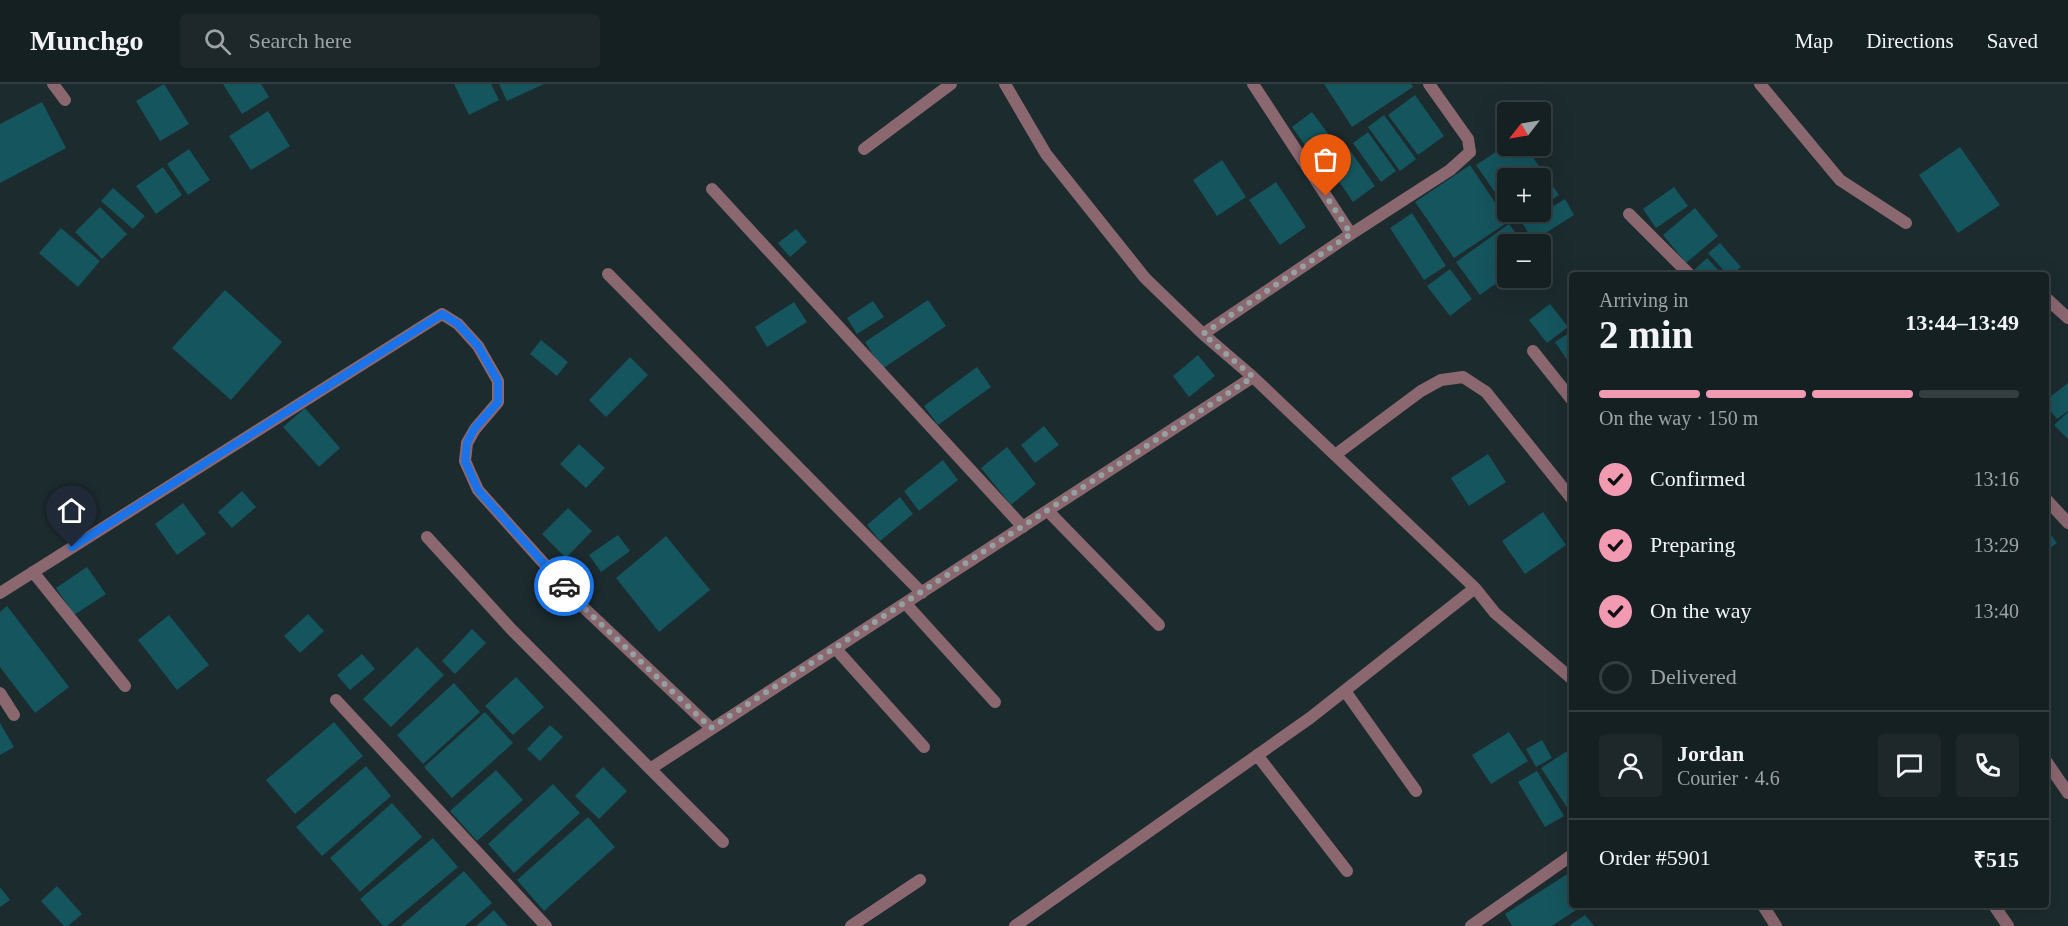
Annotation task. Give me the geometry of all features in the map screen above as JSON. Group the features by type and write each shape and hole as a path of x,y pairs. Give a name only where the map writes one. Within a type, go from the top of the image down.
{"street":[{"path":"53,84 65,100"},
{"path":"864,149 951,84"},
{"path":"1005,84 1046,154 1145,278 1475,588 1495,613 1569,677"},
{"path":"1253,84 1351,234"},
{"path":"1203,334 1450,170 1470,152 1468,139 1428,84"},
{"path":"1760,84 1840,180 1906,223"},
{"path":"712,189 1023,527"},
{"path":"1629,214 1687,272"},
{"path":"608,274 922,593"},
{"path":"2049,301 2068,318"},
{"path":"0,593 442,314 458,324 478,346 498,381 498,402 474,429 467,443 465,461 478,490 583,607 711,728"},
{"path":"1533,351 1569,396"},
{"path":"1335,455 1421,391 1442,380 1463,376 1486,392 1569,495"},
{"path":"650,769 1253,377"},
{"path":"2049,502 2068,523"},
{"path":"1048,511 1159,625"},
{"path":"427,537 512,630 723,842"},
{"path":"33,572 125,686"},
{"path":"1015,926 1310,718 1475,588"},
{"path":"906,604 995,702"},
{"path":"836,649 924,747"},
{"path":"1345,691 1416,791"},
{"path":"0,693 14,715"},
{"path":"336,700 546,926"},
{"path":"1257,755 1347,871"},
{"path":"2049,765 2068,793"},
{"path":"1472,926 1569,857"},
{"path":"851,926 920,880"},
{"path":"1765,908 1776,926"},
{"path":"1996,908 2008,926"}],"building":[{"path":"164,84 189,124 160,141 136,101"},
{"path":"223,84 261,84 269,97 242,114"},
{"path":"454,84 491,84 499,100 469,115"},
{"path":"499,84 544,84 507,101"},
{"path":"1324,84 1411,84 1413,87 1352,127"},
{"path":"1415,95 1444,136 1418,155 1388,115"},
{"path":"42,102 66,148 0,183 0,124"},
{"path":"268,111 290,146 251,170 229,136"},
{"path":"1312,112 1338,147 1317,162 1292,127"},
{"path":"1384,115 1416,159 1400,171 1368,127"},
{"path":"1368,132 1396,171 1381,182 1353,143"},
{"path":"1960,147 2000,205 1958,233 1919,175"},
{"path":"189,149 210,180 188,195 167,164"},
{"path":"1349,149 1375,186 1353,202 1327,164"},
{"path":"1497,151 1497,156 1532,156 1540,168 1497,168 1497,195 1476,165"},
{"path":"1222,160 1246,197 1217,216 1193,180"},
{"path":"1470,165 1497,206 1497,222 1508,222 1454,258 1415,202"},
{"path":"163,167 182,195 156,214 136,186"},
{"path":"1276,182 1306,227 1280,245 1249,200"},
{"path":"1551,183 1559,195 1551,200"},
{"path":"1674,187 1688,206 1656,228 1643,209"},
{"path":"113,188 145,216 133,229 101,201"},
{"path":"1565,199 1574,215 1544,234 1529,234 1523,224 1551,222 1551,207"},
{"path":"100,207 127,234 102,259 75,232"},
{"path":"1695,208 1718,236 1686,263 1663,235"},
{"path":"1412,213 1446,266 1424,280 1390,228"},
{"path":"1509,224 1516,234 1497,234 1497,283 1480,295 1456,262"},
{"path":"61,228 100,261 78,287 39,253"},
{"path":"796,229 807,242 790,257 778,243"},
{"path":"1720,243 1741,267 1735,272 1725,272 1708,253"},
{"path":"1707,258 1720,272 1692,272"},
{"path":"1450,269 1472,299 1450,316 1427,286"},
{"path":"225,290 282,342 231,400 172,348"},
{"path":"928,300 946,326 882,369 865,342"},
{"path":"873,301 884,317 857,334 847,318"},
{"path":"794,302 807,322 767,347 755,327"},
{"path":"1550,304 1568,327 1547,343 1529,320"},
{"path":"1569,333 1569,363 1555,342"},
{"path":"541,340 568,362 557,376 530,354"},
{"path":"1198,355 1215,376 1189,397 1173,376"},
{"path":"630,357 648,375 606,417 589,400"},
{"path":"977,367 991,387 938,425 924,406"},
{"path":"2068,383 2068,411 2057,419 2049,409 2049,398"},
{"path":"305,408 340,448 319,467 283,427"},
{"path":"2068,412 2068,439 2054,425"},
{"path":"1044,426 1059,445 1035,463 1021,445"},
{"path":"579,444 605,468 586,488 560,464"},
{"path":"1007,447 1036,484 1011,505 981,468"},
{"path":"1488,454 1506,482 1469,506 1451,478"},
{"path":"943,460 958,480 919,511 904,491"},
{"path":"242,491 256,507 232,528 218,512"},
{"path":"900,497 913,514 880,541 867,525"},
{"path":"183,503 206,534 177,555 155,524"},
{"path":"568,508 592,531 566,558 542,534"},
{"path":"1543,512 1566,545 1525,574 1502,541"},
{"path":"2049,532 2057,543 2049,549"},
{"path":"618,535 630,551 601,572 589,555"},
{"path":"666,536 710,590 659,632 616,578"},
{"path":"87,567 106,594 74,615 56,588"},
{"path":"7,606 69,687 35,713 0,667 0,612"},
{"path":"308,614 324,631 300,653 284,636"},
{"path":"169,615 209,665 177,690 138,640"},
{"path":"472,629 486,643 455,674 442,661"},
{"path":"417,647 444,675 391,727 363,699"},
{"path":"362,654 375,669 350,690 337,675"},
{"path":"516,677 544,707 513,735 485,706"},
{"path":"454,683 480,712 423,764 397,735"},
{"path":"485,712 513,743 452,798 424,767"},
{"path":"334,722 363,756 295,814 266,780"},
{"path":"0,723 14,747 0,755"},
{"path":"550,725 563,737 540,761 527,749"},
{"path":"1509,732 1528,761 1491,784 1472,755"},
{"path":"1542,740 1552,758 1536,767 1526,749"},
{"path":"1569,750 1569,810 1541,768"},
{"path":"366,766 391,796 322,856 296,827"},
{"path":"603,767 627,791 599,819 575,796"},
{"path":"496,770 523,800 477,841 450,811"},
{"path":"1537,771 1564,816 1545,827 1518,782"},
{"path":"553,784 580,813 514,873 488,844"},
{"path":"392,803 422,837 360,892 330,858"},
{"path":"588,817 615,847 544,911 517,880"},
{"path":"433,838 458,867 387,926 383,926 360,899"},
{"path":"464,871 492,903 465,926 401,926"},
{"path":"1569,873 1569,908 1579,908 1552,926 1512,926 1505,914"},
{"path":"57,886 82,914 68,926 64,926 41,901"},
{"path":"0,887 10,900 0,907"},
{"path":"494,910 508,926 476,926"},
{"path":"1585,915 1594,926 1569,926"}],"way so far":[{"path":"564,586 583,607 711,728 906,604 1253,377 1203,334 1351,234 1326,196"}],"route":[{"path":"72,547 442,314 458,324 478,346 498,381 498,402 474,429 467,443 465,461 478,490 564,586"}]}
